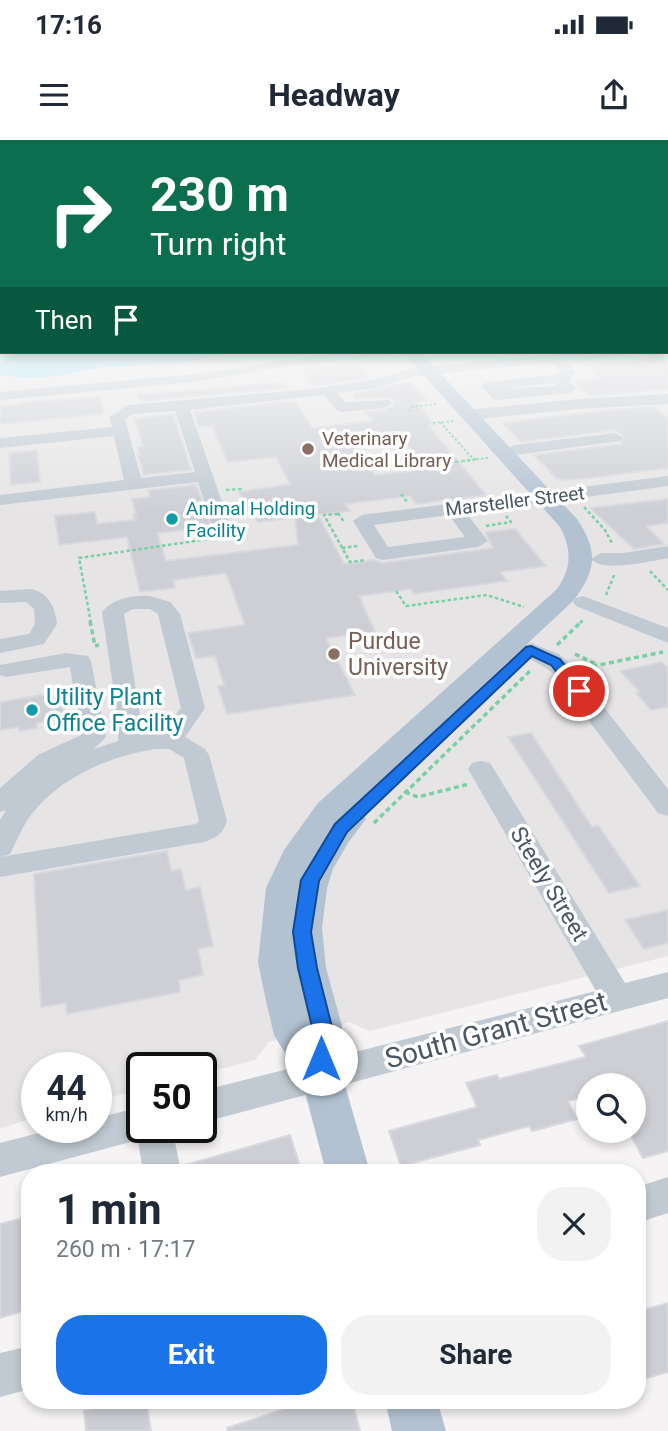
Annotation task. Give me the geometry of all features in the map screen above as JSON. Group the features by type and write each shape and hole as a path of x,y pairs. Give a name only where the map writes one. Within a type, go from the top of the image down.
{"main road":[{"path":"320,1075 322,1027 307,968 302,932 310,880 341,828 544,652 590,607 595,580 611,558 584,522 471,416 455,394"},
{"path":"346,1164 320,1075 294,1035 277,962 279,924 288,878 296,859 329,811 555,605 576,581 583,551 560,499 514,450 471,416"},
{"path":"413,1409 419,1431"}],"street":[{"path":"0,396 19,394"},
{"path":"134,484 117,417 128,410 289,394"},
{"path":"331,394 351,420"},
{"path":"471,416 578,404 668,399"},
{"path":"341,407 384,402"},
{"path":"181,406 220,522"},
{"path":"0,443 120,431"},
{"path":"514,450 615,438"},
{"path":"0,500 205,476"},
{"name":"Marsteller Street","path":"459,517 478,541 383,554 367,528 459,517 668,481"},
{"path":"611,558 623,559 668,552"},
{"path":"0,597 31,595 44,607 46,624 36,639 3,658"},
{"path":"130,746 131,726 113,612 128,604 143,601 163,606 169,614 193,708 168,741"},
{"path":"590,607 625,617 668,636"},
{"path":"544,652 564,672 668,807"},
{"path":"0,846 6,809 30,774 55,757 83,747 94,737 80,661 3,658"},
{"path":"0,867 204,832 214,821 196,755 184,746 168,741 130,746 57,776 6,809"},
{"name":"Steely Street","path":"476,777 617,998"},
{"name":"South Grant Street","path":"217,1103 668,985"},
{"path":"0,1160 126,1127"},
{"path":"157,1143 161,1164"},
{"path":"646,1202 668,1195"},
{"path":"0,1375 21,1369"}],"path":[{"path":"409,411 412,407 437,404"},
{"path":"433,423 471,416"},
{"path":"440,422 472,460 455,462"},
{"path":"372,825 590,607 611,558 605,530 560,499"},
{"path":"339,514 324,515 350,562 367,559"},
{"path":"332,530 340,529"},
{"path":"105,644 96,646 79,558 223,539 233,534"},
{"path":"641,562 668,590"},
{"path":"397,592 406,606 487,595 530,609"},
{"path":"564,672 668,651"},
{"path":"544,652 598,665"},
{"path":"405,792 418,797 476,777"}],"shaded area":[{"name":"Purdue University","path":"0,394 668,394 668,956 370,1031 349,1022 269,1042 255,1060 217,1070 217,1052 126,1052 126,1093 112,1097 112,1052 21,1052 21,1122 0,1129"}],"building":[{"path":"146,394 217,394 140,401 138,395"},
{"path":"353,394 421,394 427,401 416,402 435,425 428,425 486,495 416,504 410,496 345,504 350,511 318,515 344,564 374,560 383,563 493,548 485,532 515,529 546,566 500,572 507,581 413,594 411,589 359,596 375,632 326,638 355,695 227,714 218,686 224,685 215,656 196,658 188,633 245,625 226,573 173,580 175,588 140,592 127,537 59,545 55,516 95,512 97,524 135,520 132,499 150,497 148,490 196,485 212,527 157,533 166,561 298,545 295,517 258,522 253,510 247,511 239,492 290,484 276,457 228,462 212,426 199,427 194,412 295,401 312,428 372,421 366,412 385,410 394,405 394,401 389,397 356,399","holes":["398,433 420,462 406,464 411,471 375,475 350,438"]},
{"path":"100,397 104,414 0,424 0,406"},
{"path":"654,407 668,418 668,468 590,478 558,480 534,455 621,444 624,436 615,430 521,442 502,423 607,410"},
{"path":"173,414 191,470 144,475 138,455 141,455 138,447 143,446 135,419"},
{"path":"37,450 40,482 11,485 9,453"},
{"path":"668,499 668,523 646,526 664,544 634,549 590,508"},
{"path":"662,662 668,668 668,707 651,710 636,693 640,692 620,671"},
{"name":"Utility Plant Office Facility","path":"61,692 65,718 37,723 37,728 0,730 0,702"},
{"path":"531,733 592,827 598,825 640,886 609,893 508,737"},
{"path":"167,851 171,871 181,869 186,890 200,887 213,946 198,949 203,975 179,980 180,992 67,1014 66,1003 41,1007 34,874"},
{"path":"668,910 668,943 644,949 625,920"},
{"path":"668,1021 668,1151 643,1158 635,1143 646,1143 646,1073 576,1073 576,1099 568,1101 576,1119 532,1131 529,1126 478,1140 480,1145 400,1164 389,1131 477,1107 466,1083 497,1075 499,1079 586,1057 579,1046"},
{"path":"290,1135 299,1164 189,1164"},
{"path":"21,1218 21,1312 0,1318 0,1224"},
{"path":"668,1303 668,1372 646,1378 646,1309"},
{"path":"147,1409 151,1431 86,1431 84,1411"},
{"path":"285,1409 354,1409 360,1431 228,1431 227,1428"}],"place":[{"name":"Veterinary Medical Library","path":"308,449"},
{"name":"Animal Holding Facility","path":"172,519"},
{"name":"Purdue University","path":"334,654"},
{"name":"Utility Plant Office Facility","path":"32,710"}],"route":[{"path":"321,1059 322,1027 307,968 302,932 310,880 341,828 531,650 556,662 579,691"}]}
